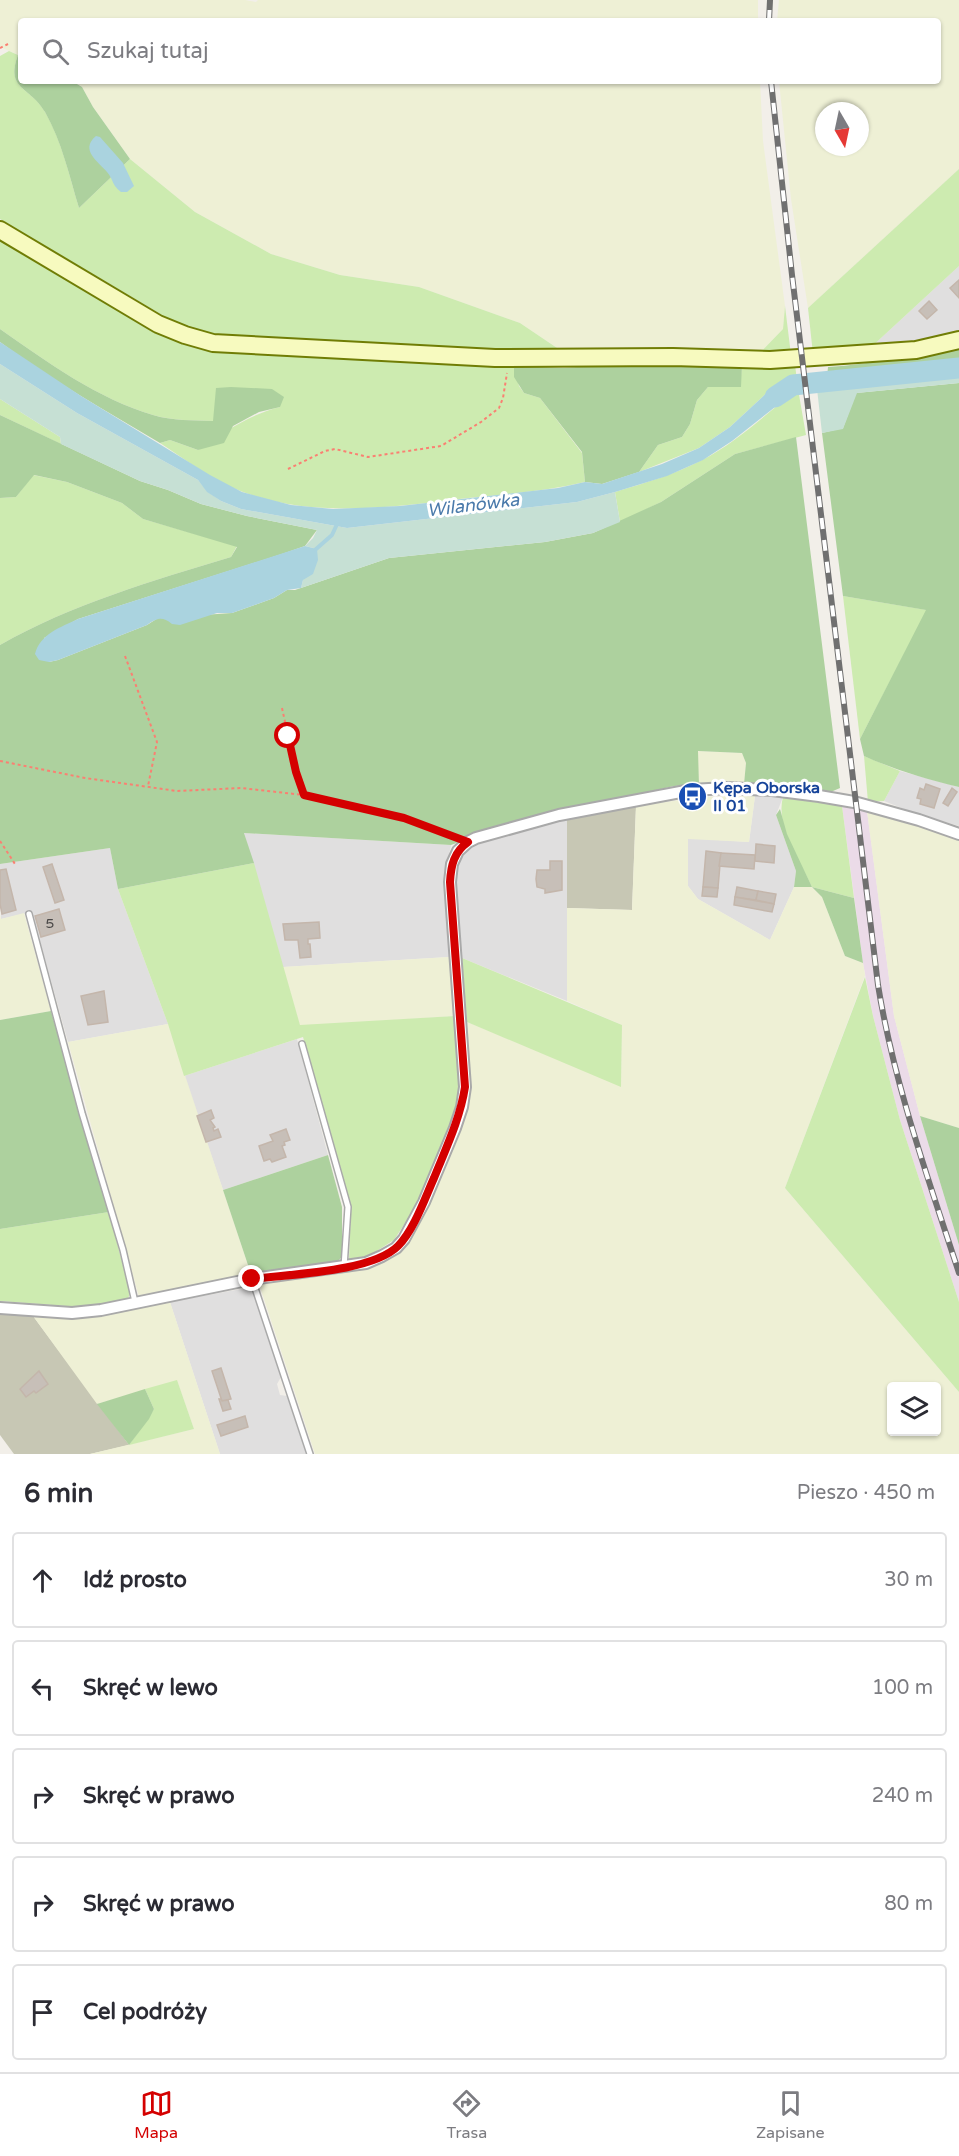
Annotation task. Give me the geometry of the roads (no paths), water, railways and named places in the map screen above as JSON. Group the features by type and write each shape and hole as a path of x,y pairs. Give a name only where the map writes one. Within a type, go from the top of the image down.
{"street":[{"path":"0,230 158,324 213,343 510,358 802,359 916,350 959,340"},
{"path":"0,1308 72,1313 136,1304 252,1279 366,1263 396,1248 404,1239 424,1202 462,1107 465,1087 450,882 454,857 468,842 559,815 691,790 727,788 781,790 855,802 959,834"}],"lane":[{"path":"29,914 136,1304"},
{"path":"302,1044 348,1207 344,1267"},
{"path":"252,1279 310,1454"}],"water":[{"path":"96,136 100,137 123,163 134,186 127,192 121,192 118,189 92,156 89,146"},
{"path":"0,342 81,396 242,492 291,505 333,509 400,506 558,488 585,482 602,484 662,464 699,448 730,427 771,389 797,380 798,389 732,441 703,460 667,476 577,502 347,528 241,509 221,501 207,492 198,480 77,413 0,364"},
{"path":"305,546 317,549 318,560 313,574 303,580 301,588 287,590 274,598 232,613 217,613 180,625 157,619 58,660 49,662 39,660 35,654 46,636 78,619"}],"waterway":[{"name":"Wilanówka","path":"775,397 793,385 959,368"},
{"path":"315,550 332,535 338,522"}],"railway":[{"path":"769,18 770,0"},
{"path":"771,84 792,275 878,985 902,1095 959,1273"}],"place":[{"name":"Kępa Oborska II 01","path":"692,796"}]}
